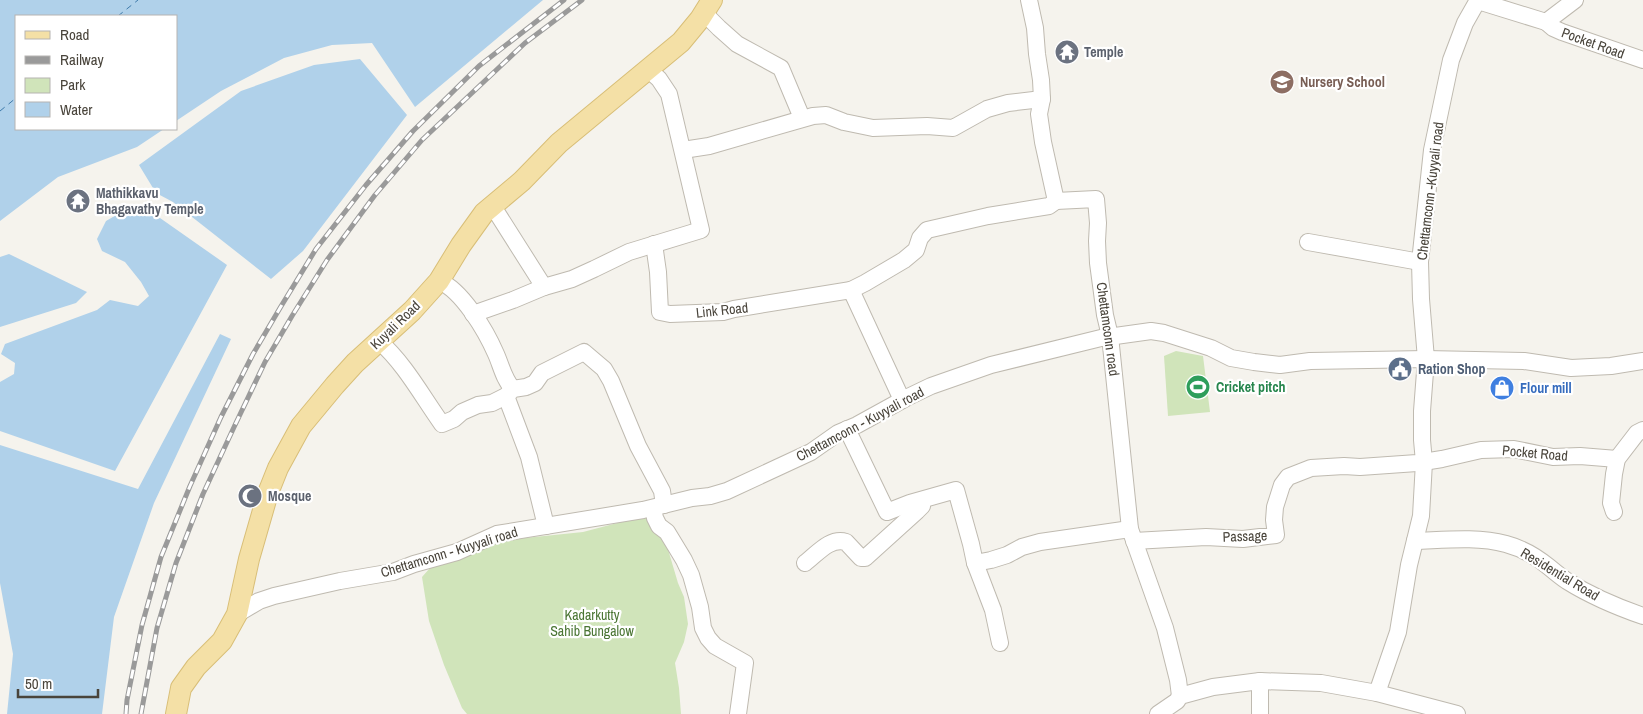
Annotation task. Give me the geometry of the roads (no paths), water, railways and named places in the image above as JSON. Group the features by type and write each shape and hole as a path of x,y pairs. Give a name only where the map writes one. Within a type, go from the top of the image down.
{"main road":[{"name":"Kuyali Road","path":"176,714 181,688 196,667 222,641 237,614 257,528 268,493 286,453 302,426 320,402 355,363 412,311 439,281 461,245 484,213 522,181 559,143 681,42 708,6"}],"street":[{"path":"1029,0 1035,28 1036,54 1041,80 1036,99 1056,201"},
{"name":"Pocket Road","path":"1478,0 1546,22 1562,32 1643,60"},
{"name":"Chettamconn -Kuyyali road","path":"1377,693 1398,632 1409,565 1421,516 1424,462 1422,411 1426,359 1420,262 1432,150 1457,43 1464,23 1478,0"},
{"path":"1546,22 1575,0"},
{"path":"708,6 718,28 737,44 781,68 802,118"},
{"path":"473,314 572,278 629,252 701,230 669,94 659,79 649,70"},
{"path":"683,150 709,146 802,118 826,115 844,122 873,128 927,126 953,128 987,109 1008,103 1036,99"},
{"name":"Chettamconn road","path":"1056,201 1096,199 1098,263 1105,315 1110,336 1132,535 1165,628 1180,696"},
{"name":"Link Road","path":"654,244 658,272 660,312 670,314 723,312 851,290 865,284 904,260 916,250 920,238 927,230 988,216 1049,206 1056,201"},
{"path":"492,205 544,287"},
{"path":"1308,242 1420,262"},
{"path":"439,281 459,294 486,333 510,393 529,457 546,526"},
{"path":"851,290 902,400"},
{"name":"Chettamconn - Kuyyali road","path":"237,614 260,601 274,596 340,580 393,572 457,552 497,534 710,496 738,487 811,452 829,439 931,386 992,365 1110,336 1151,331 1164,333 1211,348 1231,358 1272,364 1310,361 1426,359 1517,361 1571,368 1611,366 1643,361"},
{"path":"379,341 388,349 442,424 454,420 462,412 478,405 492,403 510,393 536,383 542,373 584,352 604,369 611,381 638,446 662,491 655,518 659,526 668,532 691,575 700,607 703,628 715,646 745,663 738,714"},
{"path":"847,430 887,512 956,490 972,544 975,563 992,610 1000,643"},
{"path":"1614,512 1612,503 1617,459 1637,433 1643,430"},
{"name":"Pocket Road","path":"1424,462 1481,450 1514,449 1553,457 1580,456 1617,459"},
{"name":"Passage","path":"1132,535 1243,539 1276,535 1275,507 1282,485 1288,477 1295,473 1311,468 1360,467 1424,462"},
{"path":"805,563 830,543 836,541 846,542 861,558 864,558 917,512 922,506 923,500"},
{"path":"975,563 1007,555 1022,546 1040,542 1132,535"},
{"name":"Residential Road","path":"1415,541 1459,539 1507,544 1548,566 1565,580 1590,595 1643,616"},
{"path":"1260,680 1260,714"},
{"path":"1158,714 1177,701 1180,696 1213,687 1260,680 1321,683 1377,693 1457,714"}],"water":[{"path":"0,0 543,0 415,107 372,43 332,45 284,58 221,91 178,120 178,15 15,15 15,130 162,130 137,147 58,177 0,221"},
{"path":"360,59 407,115 303,251 271,279 173,202 156,193 139,165 241,91 314,65"},
{"path":"132,206 160,218 227,265 115,471 0,431 0,382 14,374 15,363 1,354 5,344 97,310 110,300 138,306 149,296 141,282 125,262 102,251 97,239 106,221"},
{"path":"9,254 87,292 76,303 0,327 0,257"},
{"path":"220,334 231,339 154,503 114,617 102,714 7,714 13,654 0,583 0,445 138,489"}],"railway":[{"path":"126,714 142,625 161,557 190,486 221,417 253,354 316,249 366,185 413,131 479,66 564,0"},
{"path":"141,714 157,628 176,563 203,494 235,425 265,362 292,316 327,260 375,195 422,140 525,43 582,0"}],"place":[{"name":"Temple","path":"1067,52"},
{"name":"Nursery School","path":"1282,82"},
{"name":"Mathikkavu Bhagavathy Temple","path":"78,201"},
{"name":"Ration Shop","path":"1400,369"},
{"name":"Cricket pitch","path":"1198,387"},
{"name":"Flour mill","path":"1502,388"},
{"name":"Mosque","path":"250,496"}],"park label":[{"name":"Kadarkutty Sahib Bungalow","path":"592,624"}]}
